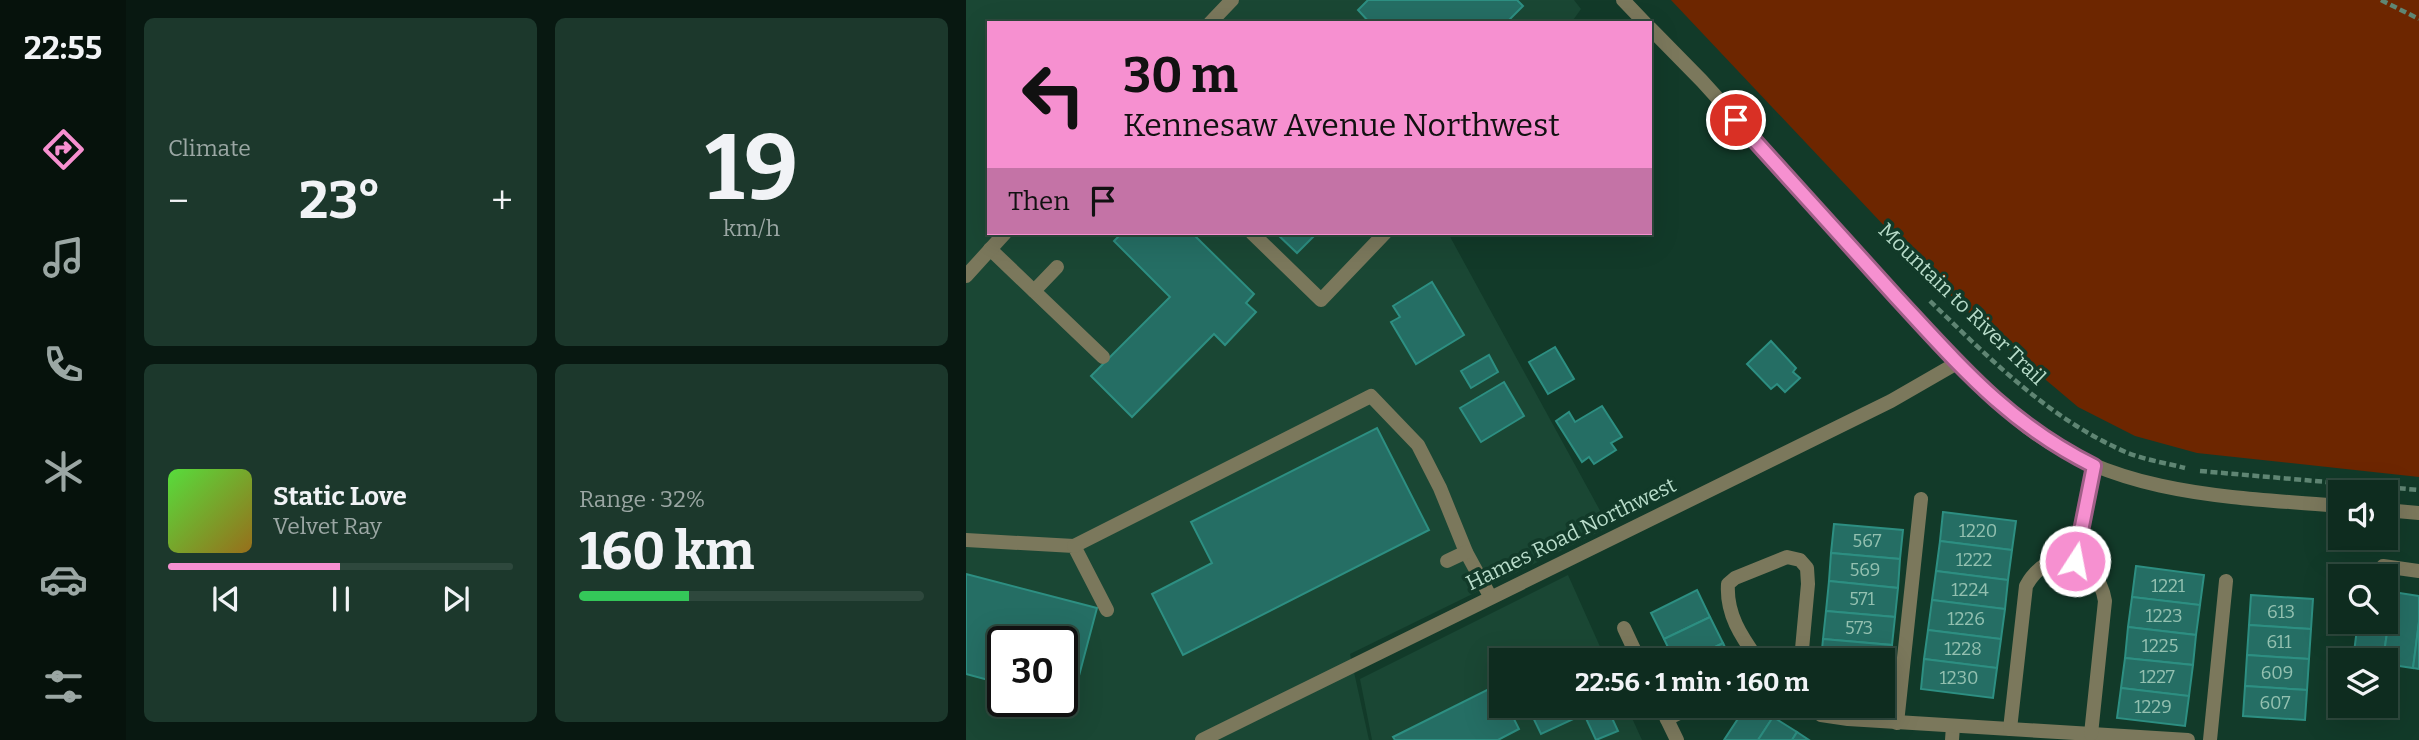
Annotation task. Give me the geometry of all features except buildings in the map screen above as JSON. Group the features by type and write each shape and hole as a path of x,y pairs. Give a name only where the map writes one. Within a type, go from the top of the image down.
{"street":[{"path":"1212,21 1231,0"},
{"path":"1623,0 1643,21"},
{"path":"1652,30 1702,81 1957,363 1995,401 2030,429 2094,466 2157,486 2213,496 2328,505"},
{"path":"966,276 1003,235"},
{"path":"1254,235 1321,300 1383,235"},
{"path":"990,248 1103,357"},
{"path":"1034,291 1057,267"},
{"name":"Hames Road Northwest","path":"1202,740 1891,401 1957,363"},
{"path":"966,540 1074,546 1371,396 1418,445 1440,488 1466,552 1490,596"},
{"path":"2075,561 2094,466"},
{"path":"1897,723 1921,499"},
{"path":"2398,511 2419,513"},
{"path":"1074,546 1107,610"},
{"path":"1447,561 1466,552"},
{"path":"1751,648 1726,600 1728,584 1735,578 1787,558 1800,560 1807,568 1802,648"},
{"path":"2010,729 2026,586 2032,574 2043,565 2052,561 2075,561 2093,571 2103,586 2105,601 2091,734"},
{"path":"2398,568 2419,571"},
{"path":"2210,740 2226,581"},
{"path":"1623,628 1633,648"},
{"path":"1667,718 1677,740"},
{"path":"1841,718 1897,723 1952,733 2010,729 2188,740"}],"path":[{"path":"2381,0 2419,19"},
{"name":"Mountain to River Trail","path":"1927,299 1994,362 2056,414 2129,453 2190,470 2419,490"}],"shaded area":[{"path":"966,0 1574,0 1581,9 1572,21 987,21 987,235 1449,235 1609,527 1350,654 1369,740 966,740"},
{"path":"1671,0 2419,0 2419,477 2197,453 2135,436 2078,407 1990,333 1940,285"},
{"path":"1568,575 1601,648 1489,648 1489,718 1632,718 1642,740 1372,740 1360,679"}],"route":[{"path":"1736,120 1874,273 1995,401 2030,429 2094,466 2075,561"}]}
